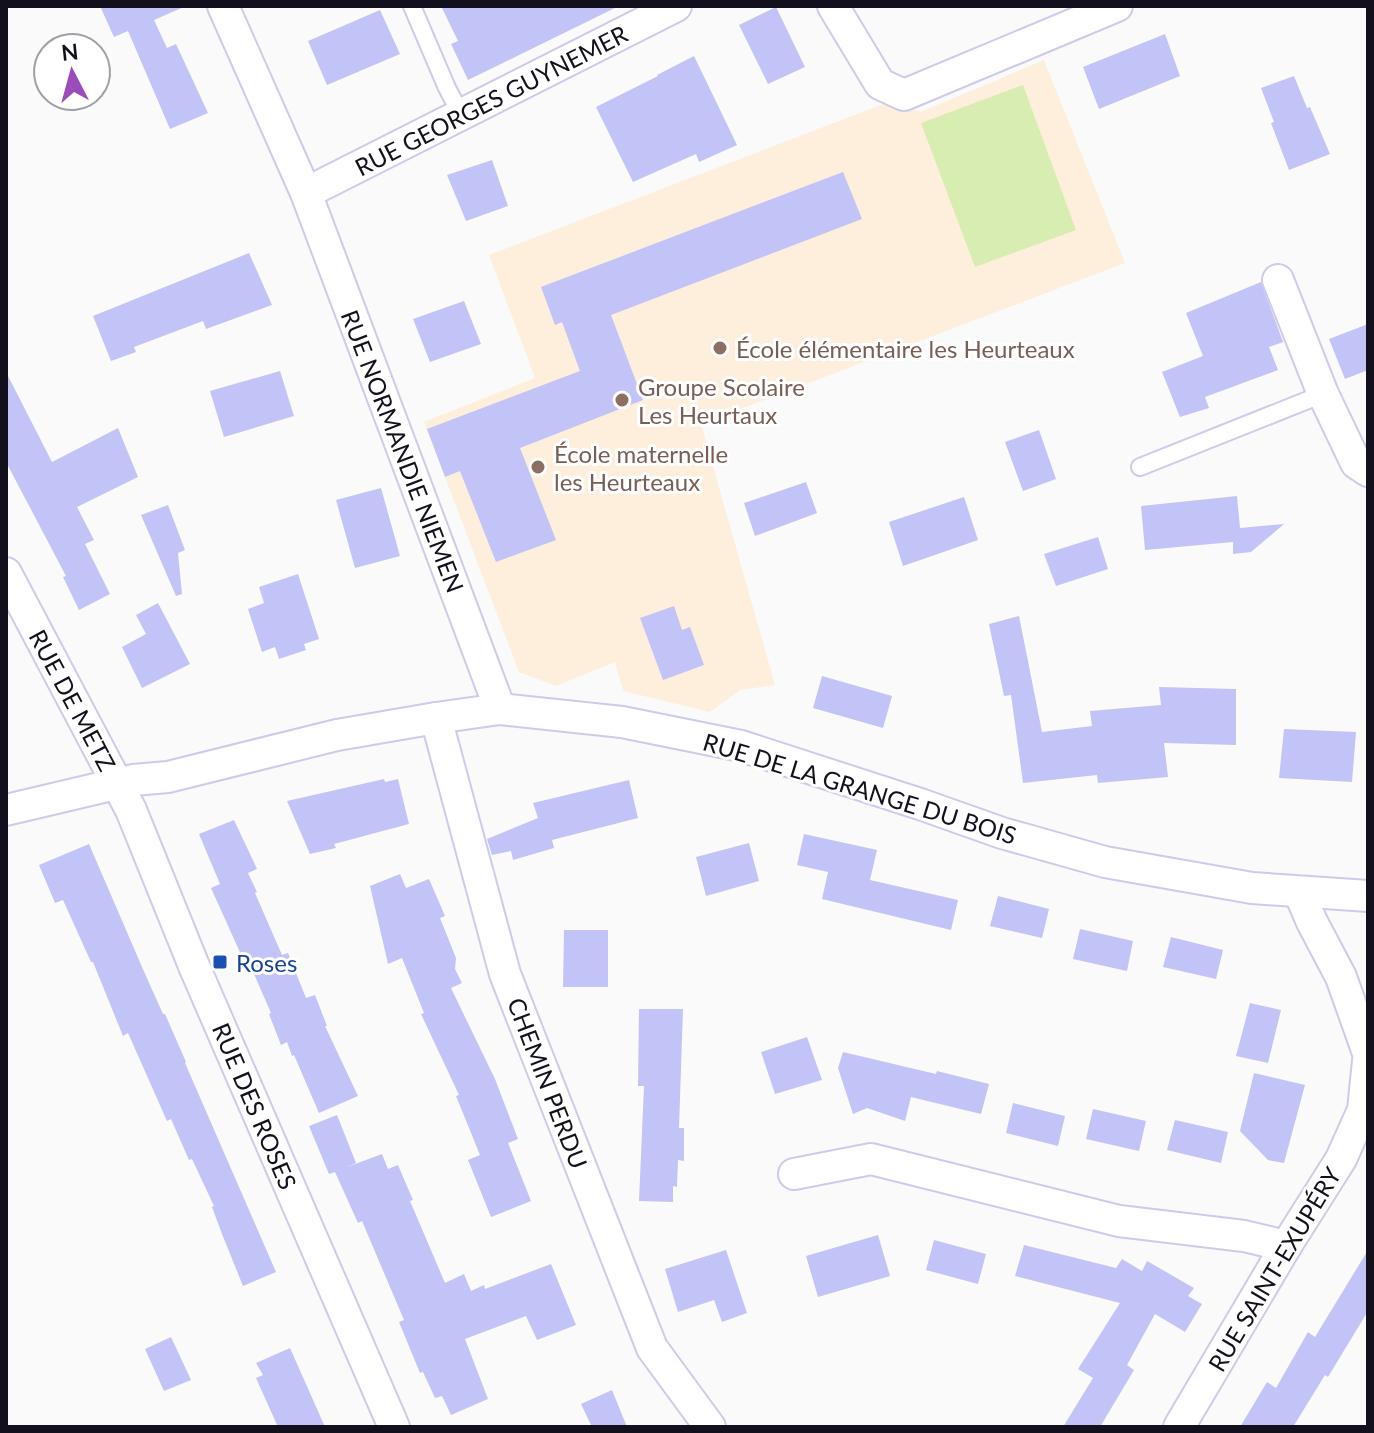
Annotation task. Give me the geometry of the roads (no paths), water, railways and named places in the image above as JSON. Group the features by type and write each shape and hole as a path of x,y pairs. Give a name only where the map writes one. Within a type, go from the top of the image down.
{"street":[{"name":"RUE NORMANDIE NIEMEN","path":"223,6 306,193 500,709"},
{"name":"RUE GEORGES GUYNEMER","path":"306,193 676,6"},
{"path":"833,6 880,84 904,95 1117,6"},
{"path":"1278,280 1323,394 1356,463 1368,471"},
{"name":"RUE DE METZ","path":"6,573 117,784"},
{"name":"RUE DE LA GRANGE DU BOIS","path":"6,810 133,780 168,777 337,735 500,709 622,722 741,746 1002,833 1105,862 1252,888 1368,896"},
{"name":"CHEMIN PERDU","path":"436,718 505,974 652,1348 710,1427"},
{"name":"RUE DES ROSES","path":"117,784 131,810 194,966 394,1427"},
{"path":"1299,892 1341,977 1368,1053"},
{"name":"RUE SAINT-EXUPÉRY","path":"1179,1427 1341,1159 1363,1110 1368,1061"},
{"path":"794,1174 871,1159 1119,1221 1244,1236 1286,1246"}],"lane":[{"path":"412,6 462,116"},
{"path":"1140,467 1323,394"}],"place":[{"name":"École élémentaire les Heurteaux","path":"720,348"},
{"name":"Groupe Scolaire Les Heurtaux","path":"622,400"},
{"name":"École maternelle les Heurteaux","path":"538,467"},
{"name":"Roses","path":"220,962"}]}
